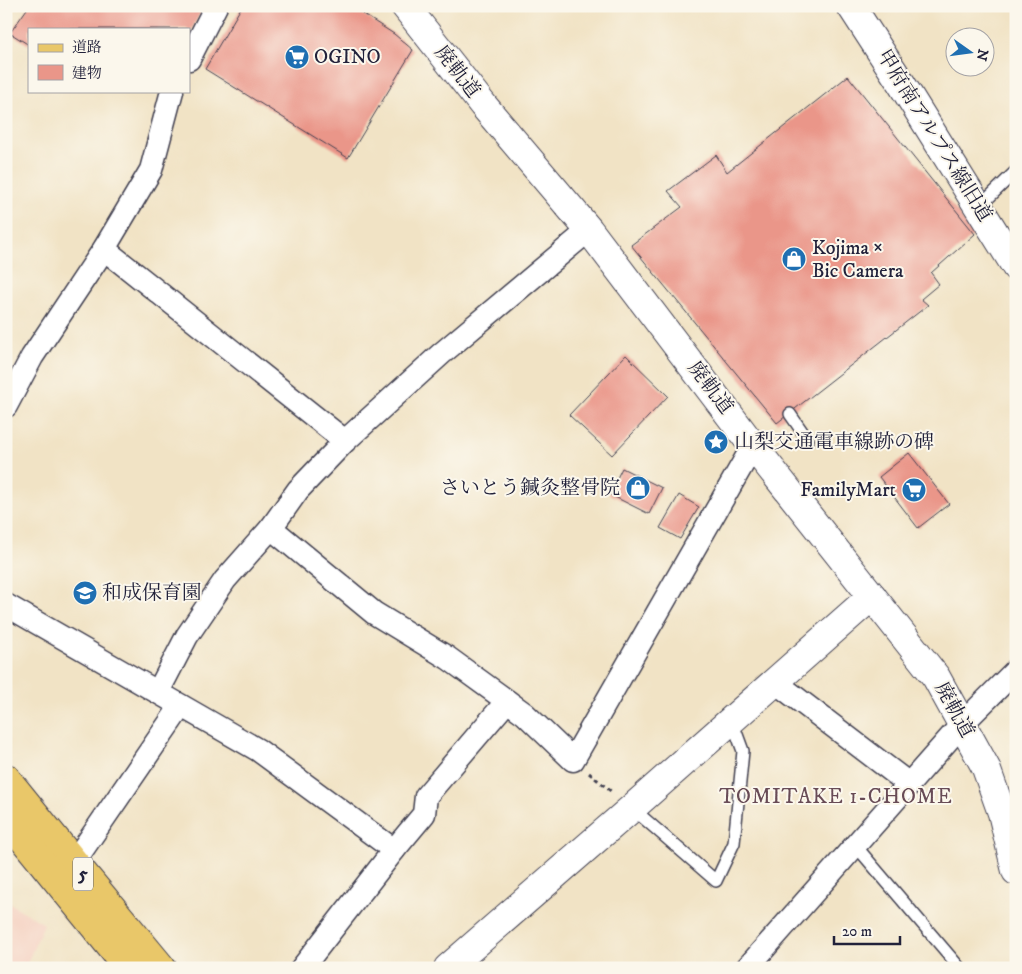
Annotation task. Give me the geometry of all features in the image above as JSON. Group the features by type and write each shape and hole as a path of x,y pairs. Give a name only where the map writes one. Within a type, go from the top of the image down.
{"main road":[{"name":"5","path":"6,778 162,968"},
{"name":"5","path":"6,818 128,968"}],"street":[{"path":"190,57 216,6"},
{"name":"廃軌道","path":"405,6 483,105 589,230 753,446 936,677 986,768 999,804 1016,872"},
{"name":"甲府南アルプス線旧道","path":"851,6 1016,267"},
{"path":"6,406 32,357 104,249 151,170 172,92"},
{"path":"158,692 187,636 225,580 271,528 298,490 345,441 441,354 589,230"},
{"path":"104,249 345,441"},
{"path":"271,528 374,613 448,658 525,714 573,760 753,446"},
{"path":"448,968 872,596"},
{"path":"6,605 258,750 394,850"},
{"path":"747,968 963,724 1016,670"},
{"path":"774,681 909,784"},
{"path":"302,968 424,814 426,796 507,701"},
{"path":"74,862 181,706"}],"lane":[{"path":"978,208 1016,171"},
{"path":"790,414 808,440"},
{"path":"632,808 716,881 734,843 743,751 731,720"},
{"path":"855,845 960,968"}],"path":[{"path":"573,760 632,808"}],"shaded area":[{"path":"6,901 44,924 25,968 6,968"}],"building":[{"path":"29,6 204,6 190,33 190,28 28,28 28,44 10,33"},
{"path":"242,6 350,6 394,34 413,50 348,158 205,69"},
{"name":"Kojima × Bic Camera","path":"848,76 975,234 931,273 939,284 921,299 928,305 777,423 631,245 682,207 668,191 716,155 727,172"},
{"path":"626,355 668,396 612,455 569,415"},
{"name":"FamilyMart","path":"909,453 949,504 918,528 879,477"},
{"path":"622,468 662,488 649,514 609,494"},
{"path":"679,495 699,507 680,539 660,528"}],"place":[{"name":"OGINO","path":"297,57"},
{"name":"Kojima × Bic Camera","path":"794,259"},
{"name":"山梨交通電車線跡の碑","path":"716,442"},
{"name":"さいとう鍼灸整骨院","path":"638,488"},
{"name":"FamilyMart","path":"914,490"},
{"name":"和成保育園","path":"85,593"}],"district":[{"name":"TOMITAKE 1-CHOME","path":"836,797"}]}
